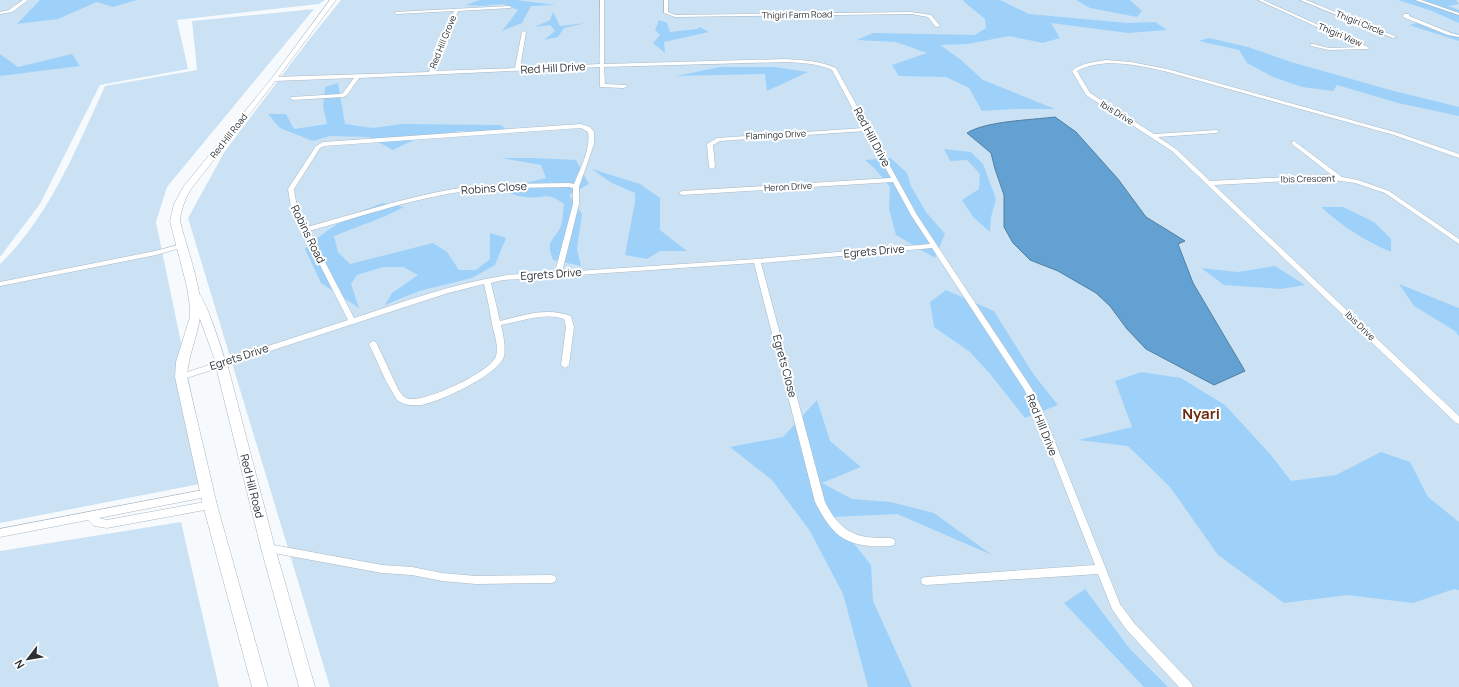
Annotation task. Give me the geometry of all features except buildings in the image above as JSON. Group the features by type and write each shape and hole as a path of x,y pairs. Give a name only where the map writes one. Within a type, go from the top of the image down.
{"main road":[{"name":"Red Hill Road","path":"260,687 209,499 181,378 182,362 195,318 192,287 175,221 177,206 181,198 274,79 333,0"},
{"name":"Red Hill Road","path":"221,363 268,548 307,687"}],"street":[{"path":"0,13 10,11 26,0"},
{"path":"602,0 602,86 624,86"},
{"name":"Thigiri Farm Road","path":"666,0 666,12 675,16 911,13 929,16 938,26"},
{"name":"Thigiri View","path":"1260,0 1368,48 1329,49 1313,45"},
{"name":"Thigiri Circle","path":"1302,0 1395,37"},
{"path":"1417,0 1459,14"},
{"name":"Red Hill Grove","path":"397,13 509,7"},
{"name":"Red Hill Grove","path":"431,73 456,11"},
{"path":"1407,15 1405,16 1450,34 1459,36"},
{"path":"518,70 524,32"},
{"name":"Red Hill Drive","path":"274,79 357,77 602,66 785,62 824,64 834,69 894,180 934,246 1028,389 1037,407 1116,606 1130,626 1187,687"},
{"name":"Ibis Drive","path":"1459,156 1396,134 1139,64 1108,62 1079,68 1074,71 1088,94 1174,150 1211,183 1459,421"},
{"path":"293,98 343,96 357,77"},
{"name":"Robins Road","path":"352,321 292,204 291,189 318,147 328,143 363,140 580,126 588,128 591,132 592,141 576,187"},
{"name":"Flamingo Drive","path":"712,166 710,144 719,139 867,129"},
{"path":"1154,136 1216,131"},
{"path":"1294,143 1339,178"},
{"name":"Ibis Crescent","path":"1211,183 1326,177 1356,181 1387,192 1459,242"},
{"name":"Heron Drive","path":"682,193 894,180"},
{"name":"Robins Close","path":"305,230 452,191 485,187 568,185 576,187"},
{"path":"558,273 576,204 576,187"},
{"path":"0,284 156,253 182,246"},
{"name":"Egrets Drive","path":"181,378 221,363 446,291 503,278 558,273 757,261 934,246"},
{"name":"Egrets Close","path":"757,261 820,502 827,518 838,530 852,540 870,544 890,542"},
{"path":"373,344 399,398 409,402 432,399 483,373 496,364 500,356 496,324 487,281"},
{"name":"Red Hill Road","path":"192,287 205,316 221,363"},
{"path":"496,324 549,314 562,315 568,318 570,327 565,365"},
{"path":"0,532 91,517 98,523 107,524 209,499"},
{"path":"268,548 382,569 412,571 442,577 476,580 551,579"},
{"path":"926,581 1101,569"}],"shaded area":[{"path":"0,0 325,0 319,4 177,20 188,69 100,85 40,204 0,257"},
{"path":"40,0 137,0 113,7 97,2 58,19 17,24"},
{"path":"341,0 1459,0 1459,687 330,687 188,218 225,151"},
{"path":"480,0 517,0 556,5 531,6 522,23 502,31 518,10 503,4 481,6 465,5"},
{"path":"1000,0 1029,14 1128,23 1155,22 1167,30 1128,33 1051,23 1060,38 1043,43 1009,36 968,44 940,45 960,59 983,80 1055,109 982,111 969,88 946,77 899,76 892,65 927,53 896,42 857,40 873,33 975,35 986,28 985,19 963,1"},
{"path":"1076,0 1130,0 1142,11 1137,17 1090,8"},
{"path":"1398,0 1456,0 1459,4 1448,6 1459,10 1459,23 1432,11"},
{"path":"314,9 167,187 156,222 210,482 0,523 0,264 34,225 48,203 73,156 105,86 197,70 192,21"},
{"path":"553,12 560,26 586,23 564,28 558,37 544,40 555,31 550,25 535,27 550,20"},
{"path":"659,20 667,23 670,32 697,29 700,27 709,32 664,42 665,53 653,43 660,35 655,30"},
{"path":"1417,23 1459,34 1459,41 1409,25"},
{"path":"1209,38 1248,47 1291,62 1394,91 1459,107 1459,116 1398,103 1337,85 1333,91 1302,87 1273,77 1247,63 1239,50 1199,41"},
{"path":"0,54 18,67 72,54 80,66 0,76"},
{"path":"720,67 775,67 808,72 767,91 765,74 676,76"},
{"path":"338,83 345,124 373,128 402,124 501,125 510,133 460,131 420,137 393,150 369,137 330,136 313,141 280,128 268,114 286,114 294,129 327,124 323,107 325,87"},
{"path":"1055,117 1076,132 1118,179 1146,217 1185,241 1178,244 1193,283 1245,371 1214,385 1146,349 1127,329 1110,306 1096,293 1058,271 1030,260 1013,243 1004,227 1004,195 991,153 967,133 975,129 997,123"},
{"path":"944,149 971,152 983,164 996,199 991,217 990,232 973,217 962,200 979,189 980,174 967,160 950,161"},
{"path":"501,158 576,160 589,184 569,195 582,214 577,249 581,266 553,260 551,253 550,244 561,226 564,204 548,196 531,198 517,196 506,192 525,183 546,178 541,165"},
{"path":"891,158 907,173 911,186 926,212 945,234 935,258 896,235 889,209 890,187 876,170 865,160"},
{"path":"592,169 640,184 660,198 660,230 687,251 660,251 647,259 625,255 635,202 635,193 610,182"},
{"path":"383,203 404,207 379,219 334,236 338,252 350,264 433,243 447,252 459,270 476,270 490,259 490,233 506,238 495,265 472,278 419,291 385,305 392,293 418,275 403,267 383,267 357,275 351,284 359,308 321,283 305,249 332,227 361,212"},
{"path":"1321,207 1343,207 1374,222 1391,239 1391,252 1354,232"},
{"path":"1275,266 1305,285 1281,289 1224,285 1201,268 1238,272"},
{"path":"1399,284 1459,308 1459,336 1455,331 1414,306"},
{"path":"946,290 994,311 1034,375 1058,405 1025,418 991,375 970,352 934,327 930,302"},
{"path":"1141,372 1181,378 1225,405 1271,455 1291,481 1336,475 1381,452 1410,462 1428,497 1459,522 1459,590 1454,589 1413,603 1347,595 1284,603 1218,555 1170,487 1128,446 1078,440 1132,427 1115,381"},
{"path":"817,400 830,441 861,467 822,483 852,499 891,502 934,513 992,555 897,514 833,517 871,565 873,601 912,687 868,687 843,594 810,531 772,480 730,447 783,437"},
{"path":"181,522 219,687 0,687 0,551"},
{"path":"1085,589 1130,649 1168,687 1144,687 1064,603"}],"district":[{"name":"Nyari","path":"1201,414"}]}
